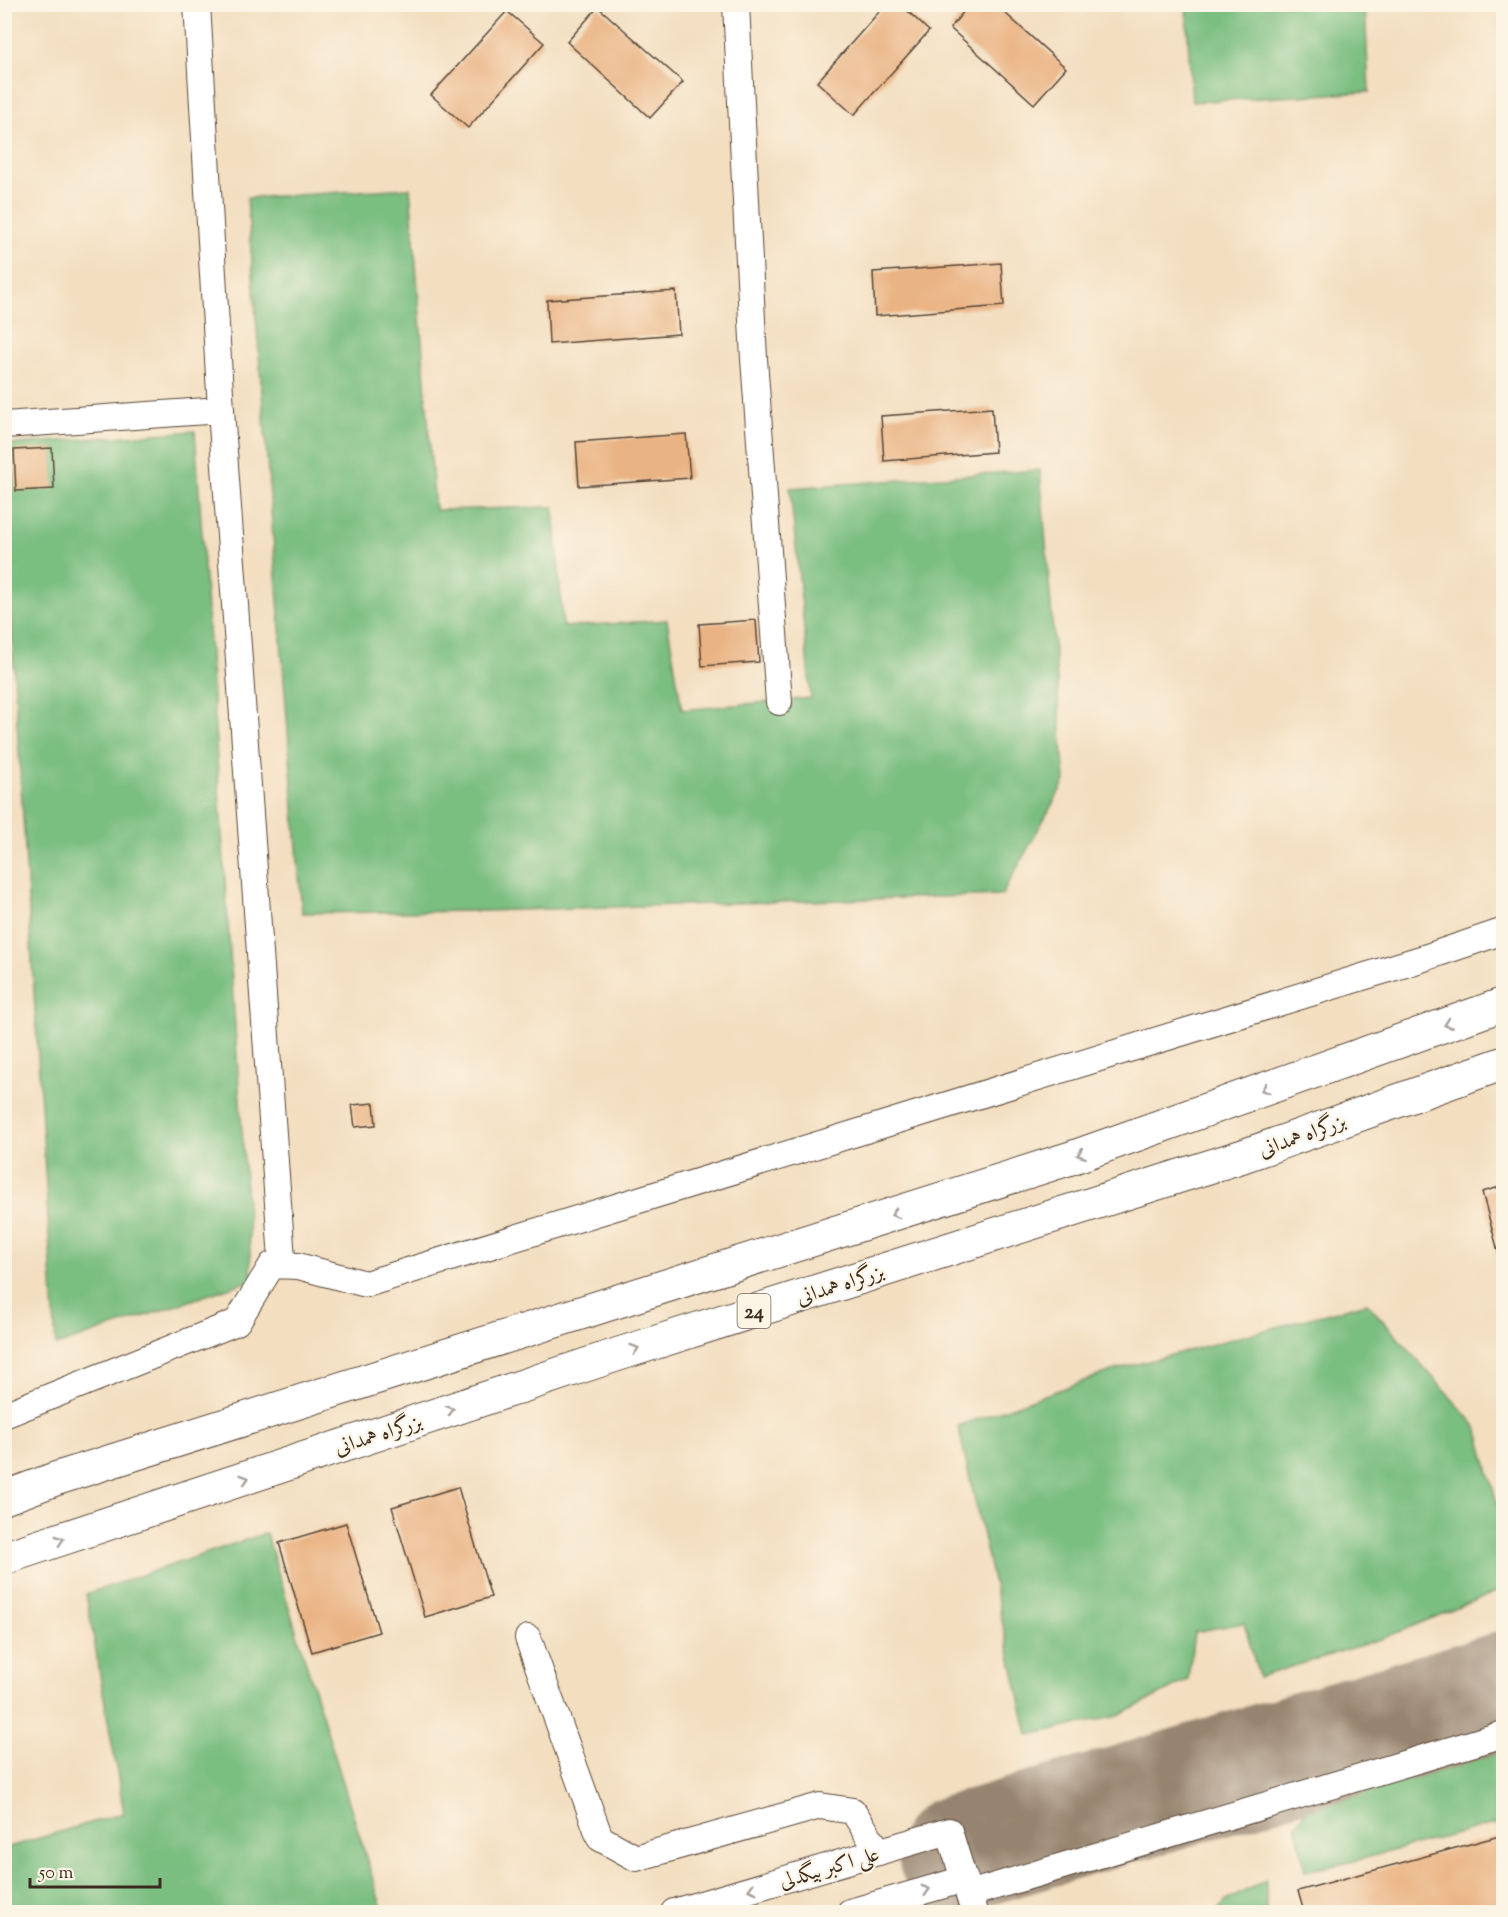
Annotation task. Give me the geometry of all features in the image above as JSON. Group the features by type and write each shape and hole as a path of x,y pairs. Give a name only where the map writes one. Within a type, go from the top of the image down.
{"highway":[{"name":"24","path":"4,1497 1071,1158 1503,1004"},
{"name":"بزرگراه همدانی","path":"4,1558 619,1354 1242,1156 1503,1064"},
{"path":"4,1491 55,1479"}],"lane":[{"path":"197,4 220,410 282,1259"},
{"path":"736,4 754,358 779,702"},
{"path":"4,424 220,410"},
{"path":"4,1414 237,1322 272,1265 298,1266 366,1284 1421,959 1503,931"},
{"path":"528,1638 600,1838 636,1858 820,1806 853,1811 879,1852"},
{"path":"850,1912 969,1895 1503,1734"},
{"name":"علی اکبر بیگدلی","path":"674,1912 949,1832 969,1895"}],"green space":[{"path":"1186,5 1365,5 1369,92 1192,102"},
{"path":"410,188 435,510 554,507 563,627 667,620 682,710 811,698 790,488 1040,470 1065,781 1002,895 486,911 302,913 247,198"},
{"path":"195,431 252,1280 56,1346 5,528 4,445"},
{"path":"1367,1303 1477,1427 1503,1526 1503,1589 1384,1638 1259,1677 1244,1623 1194,1632 1188,1680 1118,1716 1028,1735 958,1426 1115,1370"},
{"path":"266,1533 383,1912 5,1912 5,1848 124,1813 86,1594"},
{"path":"1503,1746 1503,1822 1350,1862 1305,1871 1296,1826 1309,1805"},
{"path":"1266,1880 1266,1912 1216,1912 1226,1901"}],"building":[{"path":"886,4 900,4 929,31 854,115 817,82"},
{"path":"970,4 995,4 1066,68 1034,104 950,28"},
{"path":"598,7 683,82 650,118 567,42"},
{"path":"507,11 544,43 468,128 431,95"},
{"path":"1001,263 1004,306 875,316 873,272"},
{"path":"676,291 679,334 549,344 547,300"},
{"path":"992,408 995,452 884,461 881,416"},
{"path":"686,434 690,478 579,486 576,442"},
{"path":"52,448 54,489 16,491 14,450"},
{"path":"756,620 759,662 702,666 699,624"},
{"path":"374,1103 376,1125 355,1127 352,1105"},
{"path":"1503,1186 1503,1254 1499,1255 1482,1192"},
{"path":"458,1487 491,1597 425,1617 392,1507"},
{"path":"346,1523 379,1632 312,1652 279,1543"},
{"path":"1503,1835 1503,1912 1304,1912 1298,1891"}],"runway":[{"path":"957,1854 1504,1691"}]}
